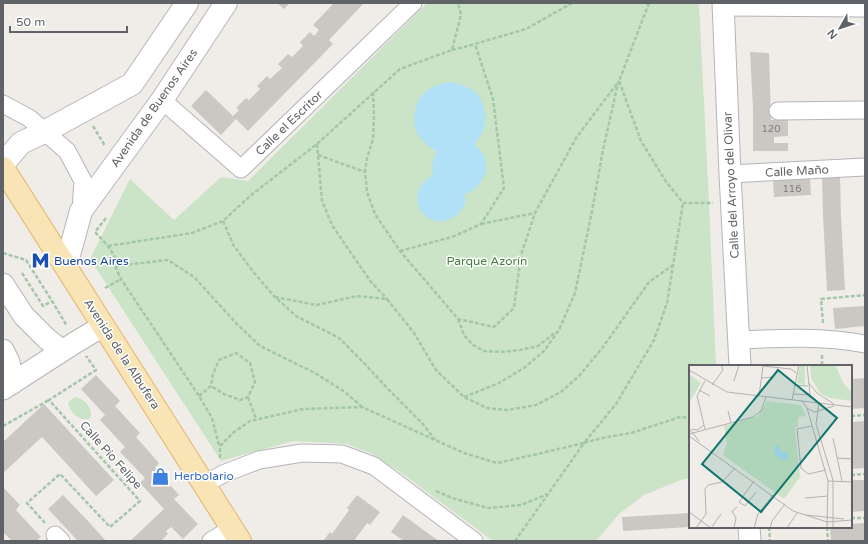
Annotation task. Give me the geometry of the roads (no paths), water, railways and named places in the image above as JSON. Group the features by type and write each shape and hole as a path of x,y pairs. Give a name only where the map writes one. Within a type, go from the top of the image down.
{"main road":[{"path":"3,164 20,143 44,132 132,84 187,3"},
{"name":"Avenida de Buenos Aires","path":"66,266 81,211 162,100 226,3"},
{"name":"Avenida de la Albufera","path":"3,168 236,534"}],"street":[{"name":"Calle el Escritor","path":"162,100 241,169 413,3"},
{"path":"723,5 865,8"},
{"name":"Calle del Arroyo del Olivar","path":"723,5 740,365"},
{"name":"Avenida de Buenos Aires","path":"3,104 28,118 67,151 83,181 81,211"},
{"path":"778,111 865,110"},
{"name":"Calle Maño","path":"730,174 865,167"},
{"path":"3,284 24,316 46,338 69,346"},
{"path":"8,386 69,346 103,326"},
{"path":"738,340 825,338 865,344"},
{"path":"3,350 9,362 8,386"},
{"path":"205,484 223,474 259,460 302,452 342,454 374,466 474,541"},
{"path":"749,528 750,541"},
{"path":"211,541 236,534"}],"water":[{"path":"452,82 473,90 481,99 483,104 485,113 484,128 475,144 483,154 486,167 483,179 475,188 464,195 466,201 460,212 450,219 439,221 430,219 422,213 418,204 418,194 422,184 433,175 433,163 437,152 424,142 418,135 414,123 414,117 420,99 428,90 442,84"}],"place":[{"name":"Buenos Aires","path":"41,261"},
{"name":"Herbolario","path":"161,476"}],"park label":[{"name":"Parque Azorín","path":"487,261"}]}
